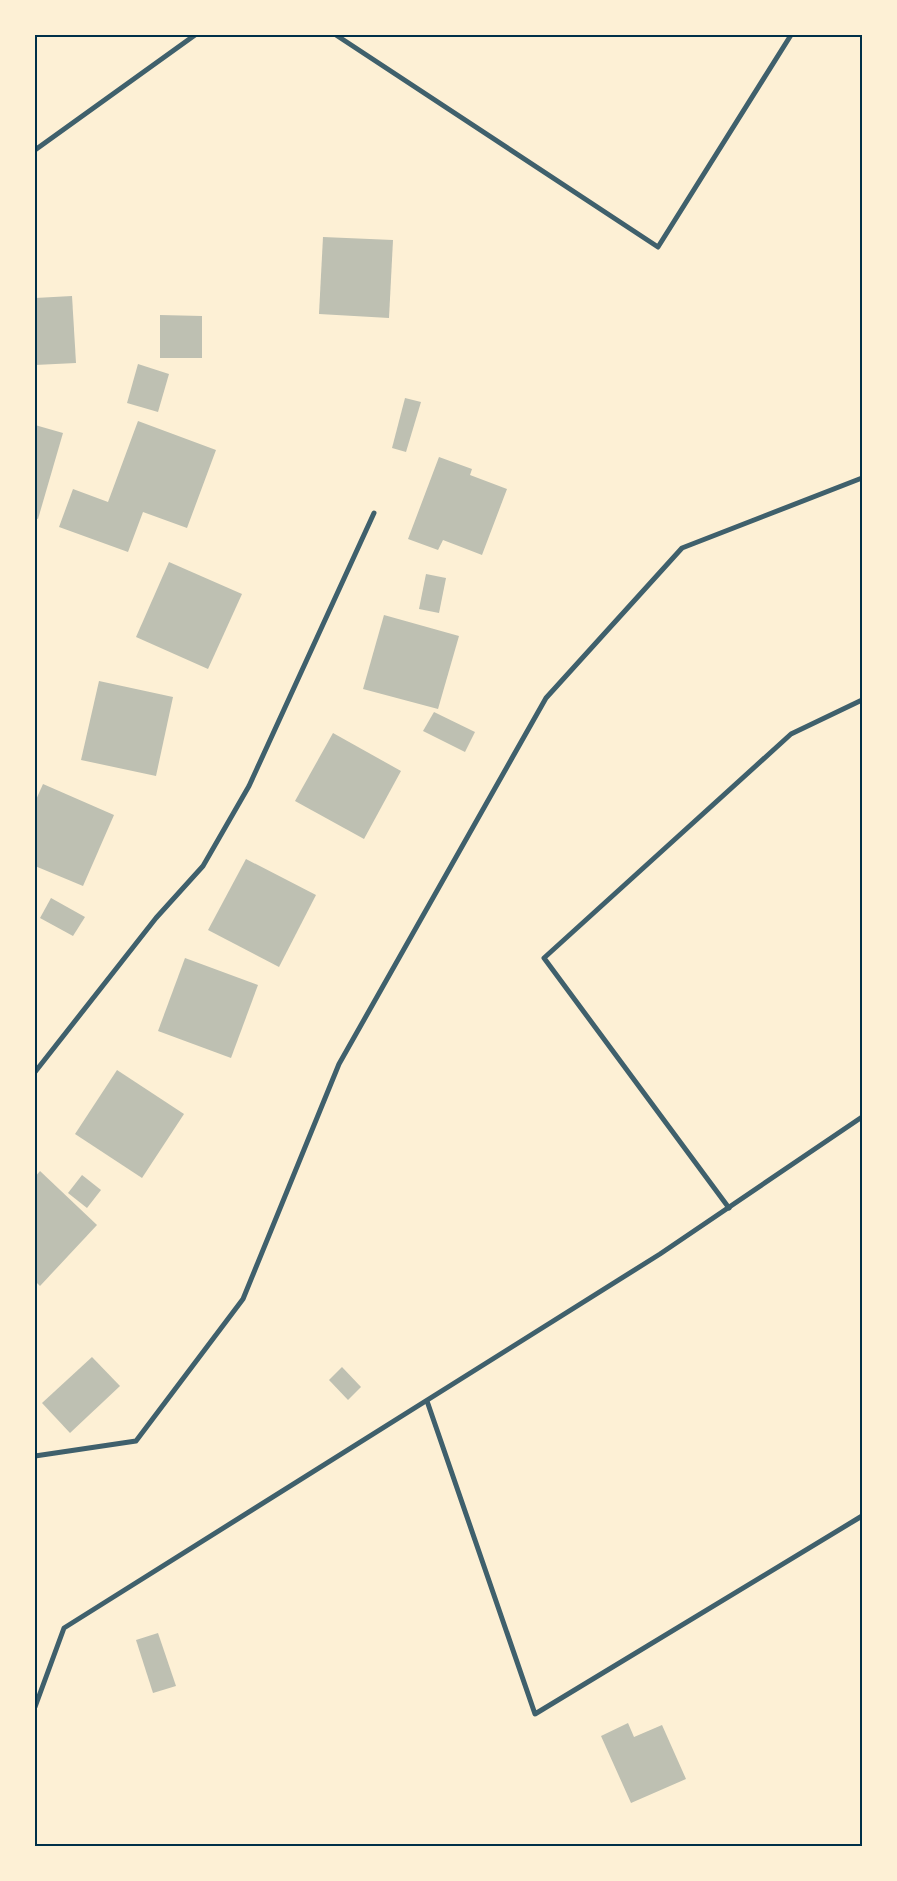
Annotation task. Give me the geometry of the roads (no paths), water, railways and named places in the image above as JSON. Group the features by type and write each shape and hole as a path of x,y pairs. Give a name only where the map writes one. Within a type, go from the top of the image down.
{"street":[{"path":"35,150 196,35"},
{"path":"336,35 658,247 791,35"},
{"path":"35,1456 136,1441 243,1299 339,1064 546,698 682,548 862,478"},
{"path":"35,1072 156,918 203,866 249,786 374,513"},
{"path":"729,1208 544,958 791,734 862,700"},
{"path":"35,1707 64,1628 660,1254 862,1117"},
{"path":"427,1401 535,1714 862,1516"}]}
